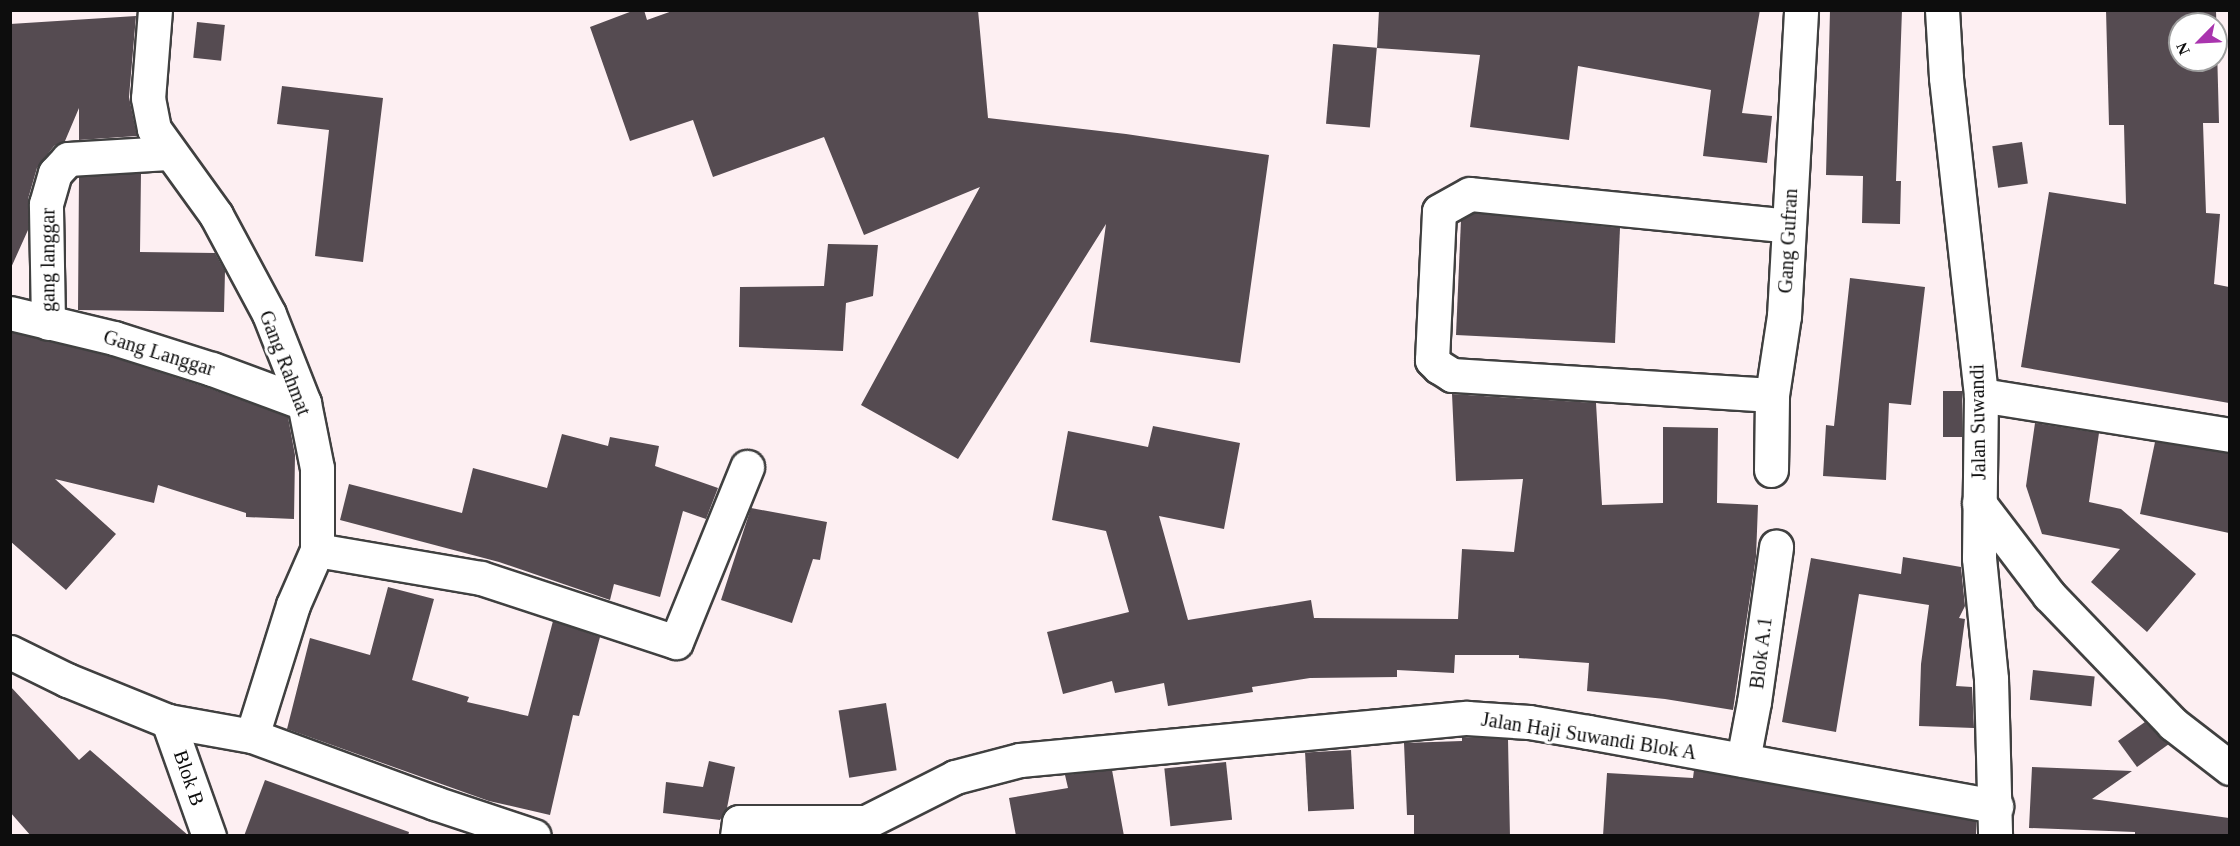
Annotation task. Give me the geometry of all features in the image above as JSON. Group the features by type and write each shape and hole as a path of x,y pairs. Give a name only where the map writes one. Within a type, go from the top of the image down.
{"street":[{"name":"Gang Rahmat","path":"155,10 148,98 154,129 168,153 216,215 269,314 304,403 317,468 317,550 293,605 252,736"},
{"name":"Gang Gufran","path":"1771,470 1772,395 1784,316 1801,10"},
{"name":"Jalan Suwandi","path":"1941,10 1946,78 1981,395 1979,558 1991,679 1996,821"},
{"name":"gang langgar","path":"48,323 46,204 55,173 68,159 168,153"},
{"path":"1772,395 1452,375 1432,360 1439,211 1470,194 1788,226"},
{"name":"Gang Langgar","path":"10,313 114,338 191,362 304,403"},
{"path":"1981,395 2229,435"},
{"path":"317,550 480,578 676,642 747,467"},
{"path":"1979,503 2049,595 2173,724 2229,768"},
{"name":"Blok A.1","path":"1743,760 1754,702 1776,547"},
{"path":"10,652 67,680 168,721 252,736 435,803 534,836"},
{"name":"Jalan Haji Suwandi Blok A","path":"866,829 955,777 1020,760 1467,718 1528,722 1743,760 1996,821"},
{"name":"Blok B","path":"168,721 209,836"},
{"path":"738,829 866,829"}],"building":[{"path":"635,10 644,10 647,20 675,10 978,10 988,118 1126,134 1269,155 1240,363 1090,342 1106,224 958,459 861,405 980,187 864,235 824,137 713,177 693,120 630,141 590,27"},
{"path":"1379,10 1760,10 1742,113 1772,116 1767,163 1703,156 1711,90 1578,66 1569,140 1470,127 1480,55 1377,48"},
{"path":"1830,10 1902,10 1896,181 1901,181 1900,224 1862,223 1863,176 1826,175"},
{"path":"2106,10 2216,10 2216,12 2168,12 2168,72 2218,72 2219,123 2203,123 2206,213 2220,214 2214,284 2229,287 2229,403 2021,367 2049,192 2126,204 2124,125 2109,125"},
{"path":"136,16 129,97 137,136 79,140 79,108 65,141 54,146 37,168 28,199 28,230 10,270 10,24"},
{"path":"197,22 225,25 221,61 193,58"},
{"path":"1333,44 1377,48 1370,128 1326,124"},
{"path":"282,86 383,98 363,262 315,256 329,130 277,124"},
{"path":"2022,142 2028,184 1998,188 1992,146"},
{"path":"141,173 140,252 215,253 225,271 224,312 78,310 79,177"},
{"path":"1474,213 1620,228 1615,343 1456,335 1461,220"},
{"path":"828,244 878,245 873,296 846,303 843,351 739,347 740,287 824,286"},
{"path":"1850,278 1925,287 1911,405 1889,403 1886,480 1823,476 1826,425 1834,426"},
{"path":"10,332 109,356 206,387 288,417 295,455 294,519 246,517 246,513 158,485 154,503 55,479 116,534 66,590 10,541"},
{"path":"1943,391 1962,391 1962,437 1943,437"},
{"path":"1452,394 1596,403 1602,505 1663,503 1663,427 1718,428 1717,503 1758,505 1756,557 1733,710 1665,699 1587,691 1589,663 1519,658 1519,655 1455,655 1454,673 1397,670 1397,677 1310,678 1252,687 1253,692 1168,706 1164,683 1115,693 1112,681 1063,694 1047,632 1129,612 1106,531 1052,520 1068,431 1148,447 1153,426 1240,443 1224,529 1159,516 1188,620 1311,600 1314,618 1458,619 1462,549 1514,552 1523,479 1456,481"},
{"path":"2035,423 2099,433 2089,502 2121,509 2196,574 2147,632 2091,582 2120,549 2042,534 2026,486"},
{"path":"562,434 608,446 610,437 659,446 655,466 718,488 706,519 683,511 660,597 614,584 610,600 499,562 340,520 349,484 462,513 473,468 547,488"},
{"path":"2155,442 2229,453 2229,533 2140,514"},
{"path":"751,508 827,522 820,560 813,559 792,623 721,600"},
{"path":"1903,557 1961,567 1965,606 1959,618 1965,619 1956,686 1972,687 1974,728 1919,726 1921,664 1929,605 1859,594 1836,732 1782,722 1811,558 1901,574"},
{"path":"388,587 434,599 412,680 469,697 467,702 528,716 553,621 600,637 579,716 573,715 550,815 489,801 287,729 310,638 370,655"},
{"path":"2033,670 2095,676 2092,706 2030,700"},
{"path":"10,686 79,760 90,750 189,836 31,836 10,812"},
{"path":"886,703 897,770 849,778 839,711"},
{"path":"2145,722 2169,744 2137,767 2118,741"},
{"path":"1462,737 1508,739 1510,836 1414,836 1414,815 1407,815 1404,743 1462,741"},
{"path":"1351,750 1354,809 1308,811 1305,752"},
{"path":"709,761 735,767 727,808 720,820 663,813 666,782 703,787"},
{"path":"1226,762 1232,820 1170,826 1164,768"},
{"path":"2032,767 2132,771 2092,799 2229,818 2229,836 2135,836 2135,832 2029,828"},
{"path":"1112,770 1124,836 1016,836 1009,798 1068,788 1065,775"},
{"path":"1694,770 1976,821 1976,836 1603,836 1607,773 1693,778"},
{"path":"265,780 409,832 408,836 244,836"}]}
